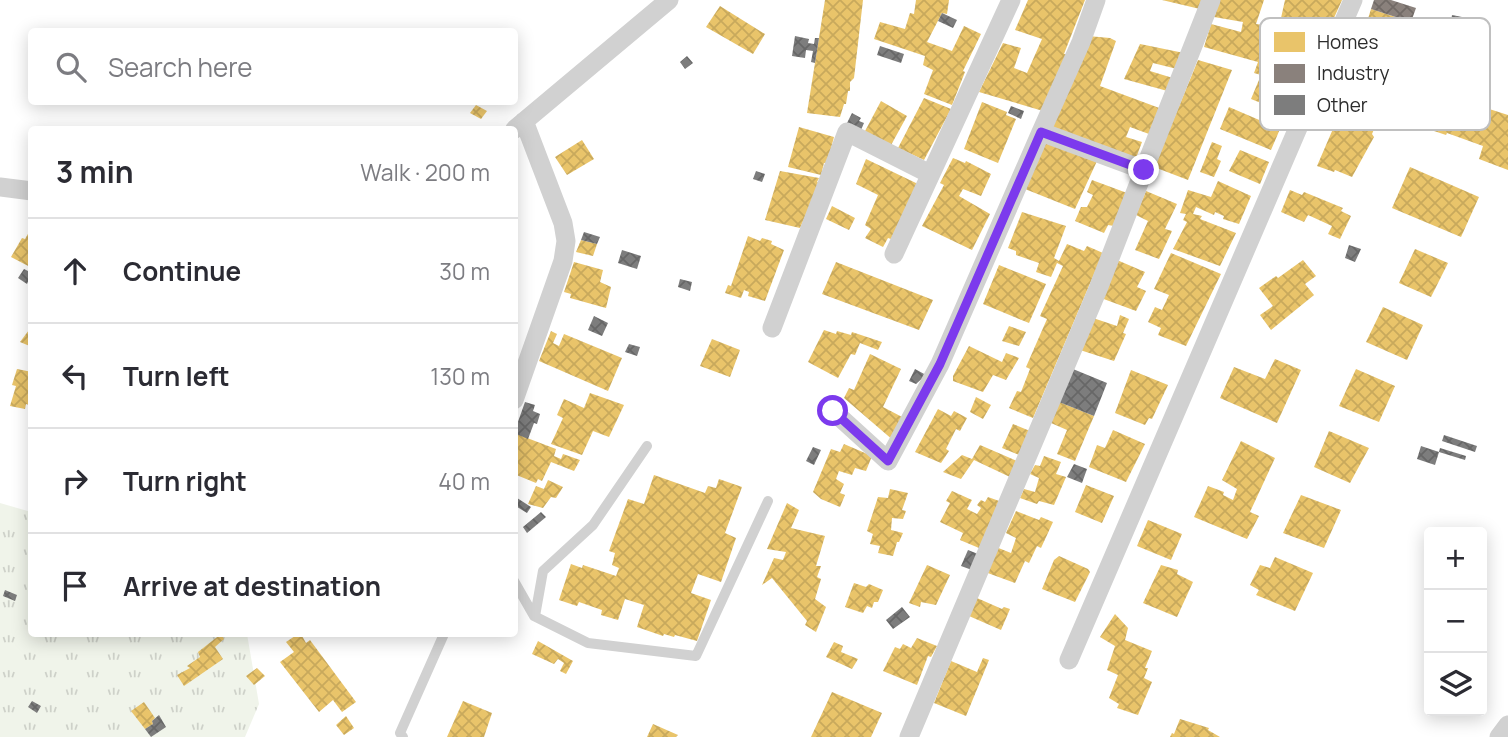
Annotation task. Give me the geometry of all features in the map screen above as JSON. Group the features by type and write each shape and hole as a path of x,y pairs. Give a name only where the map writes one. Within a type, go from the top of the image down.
{"street":[{"path":"518,389 563,261 566,241 563,223 519,125 669,0"},
{"path":"894,254 1012,0"},
{"path":"833,411 888,461 940,364 1081,43 1096,0"},
{"path":"909,737 1093,302 1211,0"},
{"path":"1345,18 1353,0"},
{"path":"1069,660 1297,130"},
{"path":"772,328 847,132 930,174"},
{"path":"1041,132 1144,170"},
{"path":"0,187 28,190"},
{"path":"1499,737 1508,725"}],"lane":[{"path":"534,617 543,571 593,525 647,446"},
{"path":"518,588 534,617 588,643 696,656 768,501"},
{"path":"400,736 443,637"}],"green space":[{"path":"0,503 28,511 28,637 248,637 259,704 245,737 0,737"}],"building: Homes":[{"path":"825,0 863,0 854,78 850,82 850,91 840,117 807,113"},
{"path":"916,0 949,0 947,14 942,13 927,42 952,51 964,26 981,34 963,71 965,72 952,105 924,94 933,70 923,65 925,56 874,39 880,22 905,29 910,13 914,14"},
{"path":"1028,0 1085,0 1064,54 1068,54 1043,111 979,92 1003,43 1021,48 1014,68 1027,73 1042,39 1015,30"},
{"path":"1162,0 1203,0 1200,9"},
{"path":"1220,0 1264,0 1256,24 1260,25 1260,75 1254,73 1258,62 1204,47 1211,24 1241,32 1243,22 1214,17"},
{"path":"1285,0 1342,0 1334,18 1281,18"},
{"path":"720,6 765,34 753,54 706,27"},
{"path":"1371,9 1399,18 1368,18"},
{"path":"1088,36 1116,41 1100,86 1162,109 1149,134 1130,127 1126,137 1142,142 1136,158 1051,128"},
{"path":"1140,44 1184,53 1177,69 1153,63 1150,71 1176,79 1171,92 1124,79"},
{"path":"1198,60 1232,70 1188,180 1154,167"},
{"path":"1260,77 1260,103 1251,99"},
{"path":"924,98 951,109 924,160 898,148"},
{"path":"881,101 907,116 890,147 864,133"},
{"path":"982,102 1007,112 1006,115 1016,119 998,163 964,149"},
{"path":"476,105 487,111 481,119 470,113"},
{"path":"1229,107 1260,120 1260,130 1280,130 1271,150 1220,129"},
{"path":"1490,109 1508,115 1508,170 1479,159 1483,146 1447,133 1446,135 1431,130 1490,130"},
{"path":"799,127 834,137 821,175 788,167"},
{"path":"1332,130 1374,130 1374,137 1352,177 1317,166"},
{"path":"1045,139 1097,161 1075,209 1025,189"},
{"path":"582,140 594,159 567,175 555,157"},
{"path":"1212,142 1222,146 1217,159 1221,161 1214,177 1200,172"},
{"path":"1240,150 1269,162 1260,184 1229,171"},
{"path":"953,158 965,163 966,161 991,174 981,196 963,189 959,196 990,214 972,250 922,226 944,185 940,183"},
{"path":"866,159 918,184 891,239 888,238 883,247 865,238 871,229 865,225 878,195 856,184"},
{"path":"1410,167 1479,197 1461,237 1392,208"},
{"path":"780,171 819,178 817,182 820,183 800,228 765,220"},
{"path":"1092,180 1127,193 1114,226 1108,225 1104,233 1075,221 1081,207 1087,207 1093,195 1087,192"},
{"path":"1218,181 1251,196 1239,224 1223,219 1224,216 1215,212 1214,215 1196,207 1193,214 1202,216 1200,219 1236,233 1220,266 1173,249 1187,222 1183,220 1186,214 1180,213 1188,190 1211,197"},
{"path":"1290,190 1302,195 1304,192 1343,208 1341,211 1351,216 1340,239 1328,234 1332,226 1308,215 1304,222 1281,212"},
{"path":"1146,191 1177,204 1165,229 1172,231 1159,259 1135,250 1148,221 1136,215"},
{"path":"832,206 855,218 849,230 826,219"},
{"path":"1022,212 1066,226 1054,258 1059,261 1067,244 1084,251 1087,246 1103,253 1033,418 1009,408 1017,391 1021,392 1030,369 1026,367 1047,319 1040,316 1063,266 1057,263 1051,277 1036,272 1039,263 1016,255 1016,251 1008,248"},
{"path":"28,234 28,266 11,257 22,238 25,239"},
{"path":"748,236 760,241 762,238 772,241 771,244 784,250 765,301 748,296 749,292 744,290 741,298 725,293 728,285 731,286"},
{"path":"581,240 597,244 593,256 576,252"},
{"path":"1415,249 1448,263 1431,297 1399,283"},
{"path":"1171,253 1221,274 1186,346 1158,335 1161,328 1148,322 1155,307 1162,310 1169,295 1154,289"},
{"path":"1117,260 1145,272 1137,287 1146,291 1136,311 1101,298"},
{"path":"1303,260 1316,276 1305,284 1314,295 1271,330 1260,315 1273,306 1259,288"},
{"path":"574,262 603,270 600,282 611,287 606,308 570,298 571,294 564,292"},
{"path":"836,262 933,300 919,330 822,294"},
{"path":"999,265 1046,284 1029,323 983,304"},
{"path":"1383,307 1423,325 1407,360 1366,342"},
{"path":"1120,315 1129,319 1123,333 1126,334 1114,361 1080,350 1093,318 1117,326"},
{"path":"1009,326 1026,332 1019,346 1002,341"},
{"path":"824,330 836,334 837,331 851,335 852,332 882,342 878,350 860,343 855,355 851,354 838,378 808,362"},
{"path":"28,331 28,345 20,342"},
{"path":"551,331 557,334 553,343 559,346 564,334 622,358 608,391 539,361"},
{"path":"712,339 740,350 730,377 700,366"},
{"path":"969,346 1002,362 1006,353 1019,358 1006,380 993,375 983,392 953,381"},
{"path":"870,354 901,369 883,407 904,418 894,441 844,398 849,388 854,390"},
{"path":"1275,359 1301,370 1277,423 1220,398 1234,367 1265,379"},
{"path":"17,369 28,371 28,405 25,409 10,406 16,386 12,385"},
{"path":"1356,369 1395,386 1379,422 1339,406"},
{"path":"1131,370 1168,385 1152,419 1149,418 1145,425 1115,413"},
{"path":"590,393 624,405 609,437 593,431 582,455 551,444 563,418 557,415 564,399 584,408"},
{"path":"976,397 991,405 983,419 970,412"},
{"path":"1059,402 1094,416 1075,461 1057,454 1067,430 1051,423"},
{"path":"938,409 951,416 954,411 967,418 960,431 956,429 946,449 949,451 941,463 915,452"},
{"path":"1013,424 1030,431 1019,455 1002,448"},
{"path":"1113,430 1145,444 1126,482 1089,467 1097,445 1105,448"},
{"path":"1329,431 1369,448 1350,483 1314,467"},
{"path":"518,435 556,449 554,456 561,459 563,454 580,460 574,471 551,462 542,481 538,479 536,483 518,476"},
{"path":"1241,441 1275,458 1250,512 1259,516 1247,539 1194,517 1208,486 1224,492 1223,495 1233,500 1237,489 1222,480"},
{"path":"844,444 872,456 866,471 855,468 852,475 839,471 836,479 844,484 840,493 845,495 840,507 821,499 813,492 831,449 840,452"},
{"path":"980,445 1017,461 1010,477 974,460 961,479 943,472 962,455 972,459"},
{"path":"1044,456 1061,462 1056,474 1066,477 1054,505 1039,501 1037,504 1020,498 1024,489 1035,492 1039,478 1030,474 1035,465 1040,466"},
{"path":"654,475 705,493 708,486 716,488 719,479 742,487 725,533 736,538 721,582 698,574 691,593 711,600 697,641 675,635 663,636 637,627 644,605 625,599 618,620 601,615 602,610 579,602 577,606 559,600 571,564 582,568 583,565 616,576 619,568 612,565 615,553 609,551 628,499 644,504"},
{"path":"548,480 563,487 556,498 551,497 543,508 528,504 536,486 544,489"},
{"path":"1086,485 1114,496 1102,523 1075,512"},
{"path":"890,489 908,493 902,510 906,511 903,519 892,518 891,530 903,533 893,556 878,553 880,546 870,544 873,534 867,531 878,497 888,498"},
{"path":"952,491 972,500 967,509 977,514 981,508 977,505 981,500 985,502 988,497 1002,502 979,548 960,540 963,533 940,522 950,503 946,501"},
{"path":"1301,495 1341,510 1324,548 1283,533"},
{"path":"787,503 799,510 791,528 825,536 816,566 821,566 817,577 821,579 815,599 826,607 816,632 805,625 807,621 772,578 762,585 774,558 783,560 786,552 767,549"},
{"path":"1016,511 1053,522 1041,548 1037,546 1029,563 1025,561 1015,583 985,572 996,547 1011,553 1016,538 1006,533"},
{"path":"1148,520 1182,534 1171,560 1137,546"},
{"path":"1059,556 1090,572 1075,602 1042,589 1054,560"},
{"path":"1275,557 1313,573 1295,611 1256,595 1259,590 1250,585 1260,565 1270,568"},
{"path":"927,565 950,575 936,605 921,602 920,607 909,603"},
{"path":"1161,565 1178,570 1177,574 1193,582 1177,617 1143,603"},
{"path":"854,583 866,587 869,584 883,590 878,602 874,602 872,608 867,606 863,613 845,607"},
{"path":"977,598 1002,609 1010,609 1001,630 969,616"},
{"path":"1115,614 1128,628 1125,640 1152,651 1144,678 1152,682 1138,715 1117,708 1119,704 1109,698 1118,675 1107,670 1115,646 1100,637"},
{"path":"217,637 224,639 215,647 223,659 184,686 177,675 190,668 187,666 200,657 198,652"},
{"path":"294,637 303,637 306,643 310,640 356,702 342,712 333,700 319,712 280,662 294,652 286,642"},
{"path":"917,638 937,646 931,657 928,656 917,685 883,671 895,647 900,649 903,644 911,648"},
{"path":"538,641 573,661 566,674 560,671 564,663 558,659 554,664 532,654"},
{"path":"834,642 843,646 841,652 858,659 852,669 826,657"},
{"path":"983,658 989,660 966,716 934,703 951,661 977,672"},
{"path":"257,668 265,676 254,685 246,676"},
{"path":"832,692 882,713 871,737 811,737"},
{"path":"463,701 492,713 484,737 447,737"},
{"path":"144,702 155,718 153,724 145,729 131,711"},
{"path":"346,716 354,728 344,735 336,725"},
{"path":"1180,719 1209,728 1208,730 1220,737 1170,737"},
{"path":"653,724 678,735 647,737"}],"building: Industry":[{"path":"1374,0 1391,0 1416,8 1412,18 1399,18 1371,9"}],"building: Other":[{"path":"942,13 957,20 953,28 938,21"},
{"path":"795,36 809,39 808,43 814,44 815,38 819,38 815,63 811,62 813,51 806,50 805,58 792,56"},
{"path":"880,46 904,54 901,63 877,55"},
{"path":"687,56 693,63 685,69 680,62"},
{"path":"1011,106 1024,111 1021,119 1008,113"},
{"path":"852,113 864,123 861,130 847,123"},
{"path":"756,171 765,174 762,182 753,179"},
{"path":"584,232 600,237 597,244 581,240"},
{"path":"1349,245 1361,249 1355,262 1345,258"},
{"path":"622,250 641,256 637,269 618,263"},
{"path":"24,269 28,271 27,284 18,278"},
{"path":"680,279 692,282 690,291 678,287"},
{"path":"594,316 608,323 602,336 588,330"},
{"path":"629,344 640,347 637,356 625,352"},
{"path":"915,369 926,375 916,384 909,381"},
{"path":"1073,369 1107,383 1094,416 1059,402"},
{"path":"525,402 535,405 533,411 540,414 528,439 518,435 518,422"},
{"path":"1444,435 1477,446 1475,452 1442,441"},
{"path":"1421,446 1439,452 1435,465 1417,459"},
{"path":"813,447 821,450 814,465 806,461"},
{"path":"1440,448 1466,456 1465,460 1439,452"},
{"path":"1074,464 1087,469 1082,483 1067,477"},
{"path":"518,499 531,507 527,513 518,507"},
{"path":"541,512 546,517 527,533 523,527"},
{"path":"968,550 978,554 972,570 961,566"},
{"path":"5,590 17,595 15,601 3,596"},
{"path":"902,607 910,617 893,629 886,620"},
{"path":"32,701 41,706 37,713 28,707"},
{"path":"159,715 166,727 151,737 145,729 153,724 152,721"}],"route":[{"path":"833,411 888,461 940,364 1041,132 1144,170"}]}
